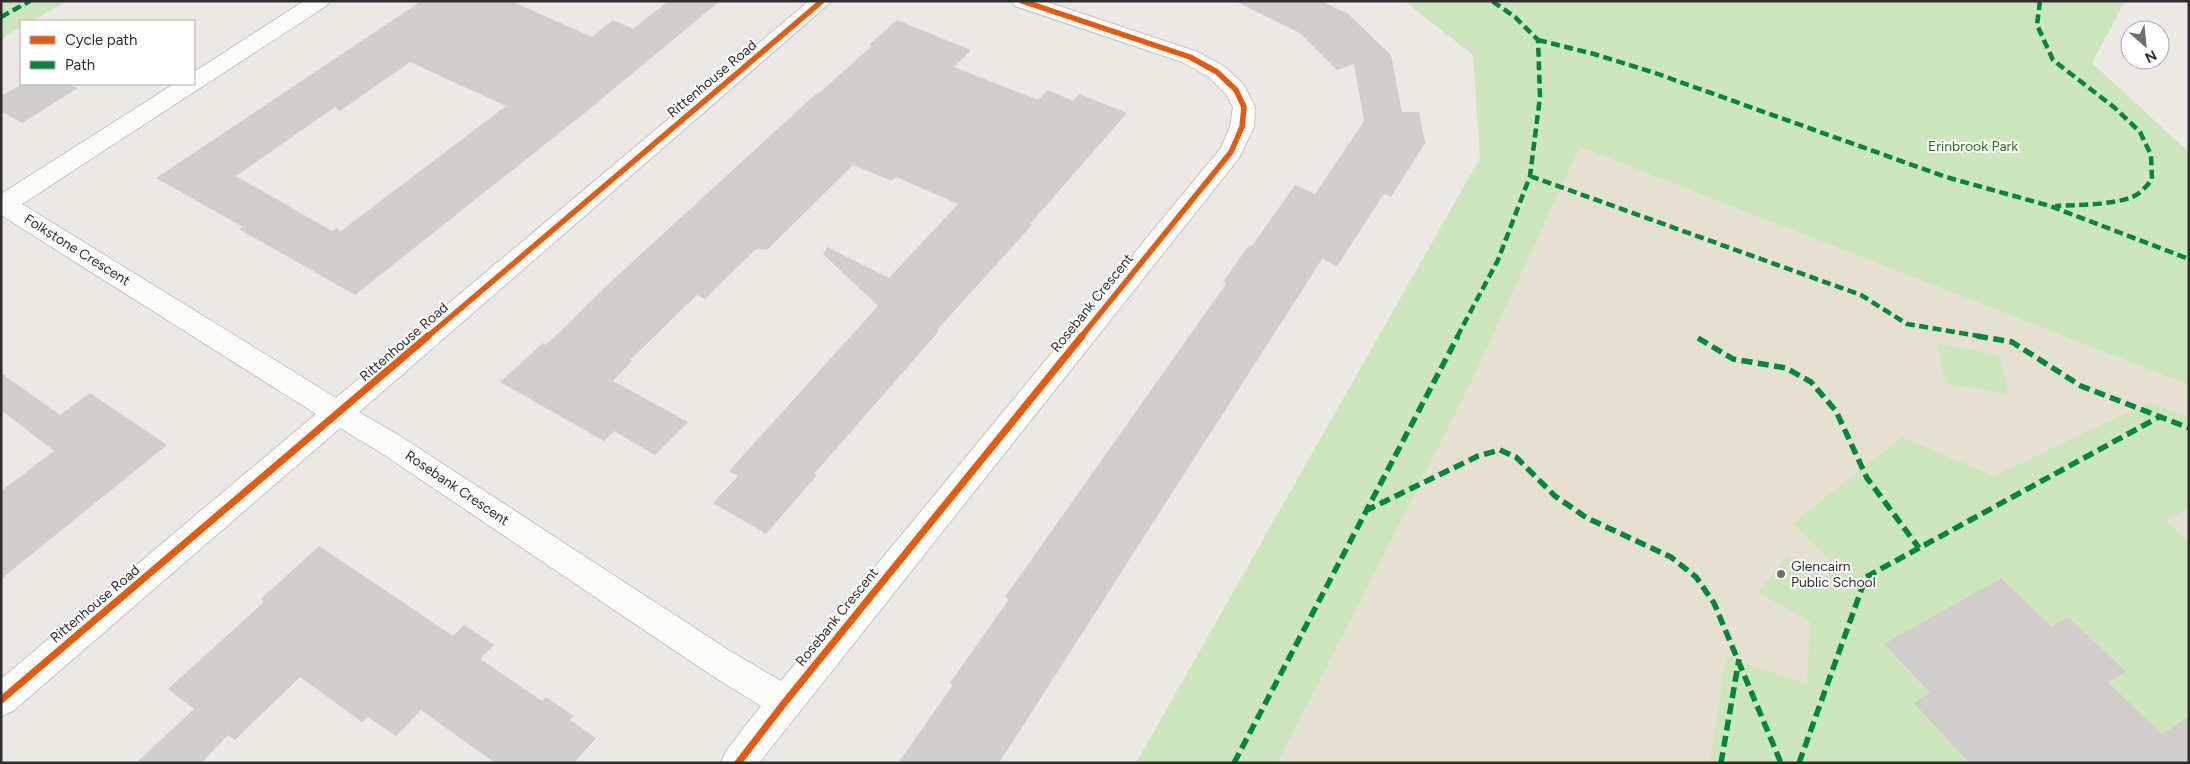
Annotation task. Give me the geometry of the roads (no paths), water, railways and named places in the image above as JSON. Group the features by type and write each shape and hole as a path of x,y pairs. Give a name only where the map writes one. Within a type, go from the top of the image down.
{"street":[{"path":"195,81 319,1"},
{"name":"Rittenhouse Road","path":"1,700 822,1"},
{"name":"Rosebank Crescent","path":"340,413 390,444 719,662 785,702 1231,152 1242,127 1244,108 1236,90 1217,72 1190,57 1022,1"},
{"name":"Folkstone Crescent","path":"188,85 2,205 289,384 340,413"},
{"path":"738,763 785,702"}],"place":[{"name":"Glencairn Public School","path":"1781,574"}],"park label":[{"name":"Erinbrook Park","path":"1973,146"}]}
